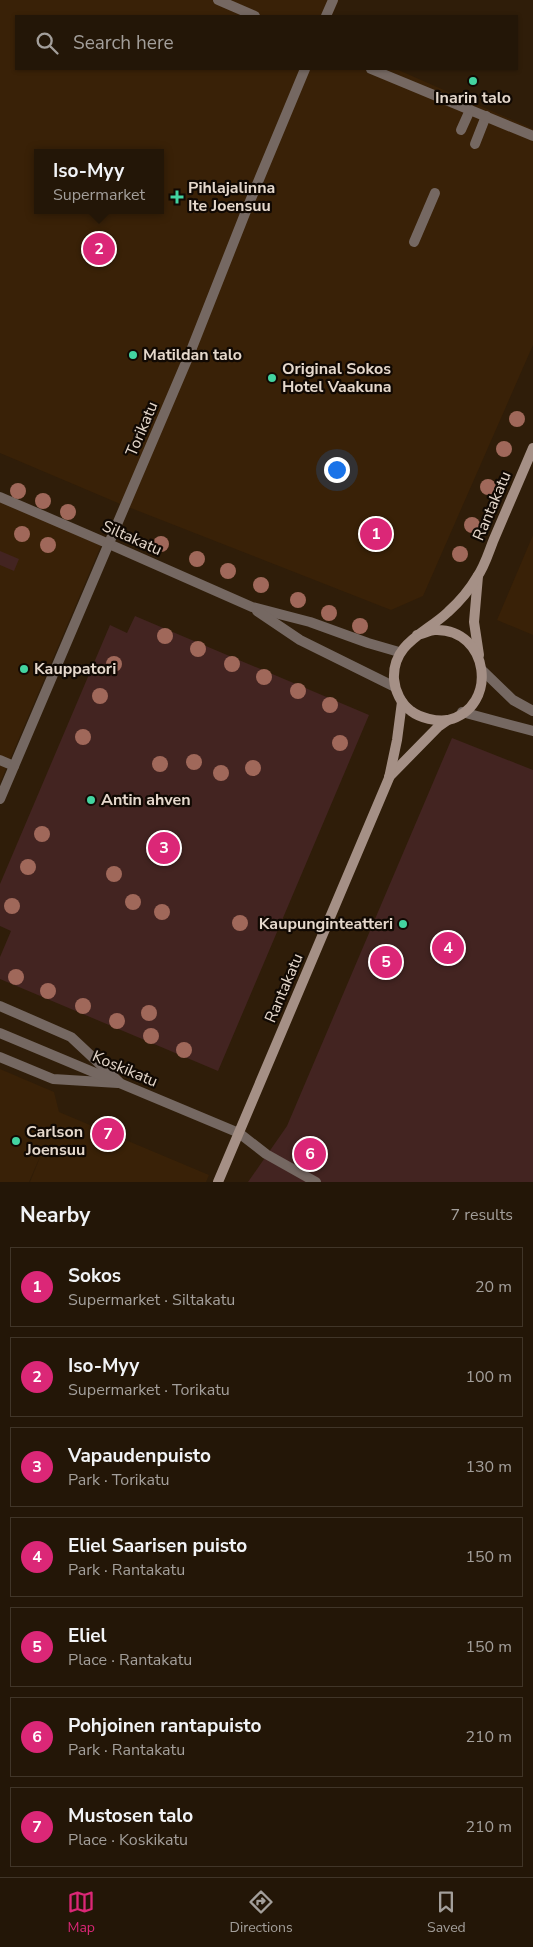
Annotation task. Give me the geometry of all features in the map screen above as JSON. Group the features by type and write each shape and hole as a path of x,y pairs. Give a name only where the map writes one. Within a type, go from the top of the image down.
{"main road":[{"name":"Rantakatu","path":"417,635 448,612 478,576 533,448"},
{"name":"Rantakatu","path":"478,576 474,622 480,658"},
{"path":"435,630 454,633 469,643 480,658 483,671 478,695 472,705 448,720 424,718 412,712 402,702 394,687 393,669 399,652 417,635 435,630"},
{"name":"Rantakatu","path":"218,1182 389,778 402,702"},
{"name":"Rantakatu","path":"389,778 438,727 448,720"}],"street":[{"path":"218,0 253,15"},
{"path":"326,15 333,0"},
{"name":"Torikatu","path":"0,799 190,353 305,70"},
{"path":"373,70 533,136"},
{"path":"461,130 470,110"},
{"path":"475,144 486,116"},
{"path":"414,242 435,193"},
{"name":"Siltakatu","path":"0,497 252,608 300,640 394,687"},
{"name":"Siltakatu","path":"252,608 310,622 399,652"},
{"path":"483,671 514,700 533,710"},
{"path":"462,712 533,731"},
{"path":"0,760 14,766"},
{"path":"0,1006 71,1037 120,1083"},
{"name":"Koskikatu","path":"0,1033 239,1133 266,1154 316,1182"},
{"path":"0,1056 54,1079 120,1083"}],"shaded area":[{"path":"0,0 339,0 332,15 15,15 15,70 398,70 533,129 533,345 423,596 391,610 118,503 0,453"},
{"name":"Kauppatori","path":"0,497 103,541 0,783"},
{"path":"533,535 533,635 497,620"},
{"path":"0,551 19,559 14,571 0,565"},
{"path":"135,616 369,715 218,1071 0,979 0,957 11,931 0,926 0,884 110,625 127,633"},
{"path":"452,738 533,770 533,1182 248,1182 287,1126"},
{"path":"0,1069 54,1092 59,1112 209,1175 206,1182 30,1182 45,1145 29,1182 0,1182"}],"place":[{"name":"Inarin talo","path":"473,81"},
{"name":"Pihlajalinna Ite Joensuu","path":"177,197"},
{"name":"Iso-Myy","path":"99,249"},
{"name":"Matildan talo","path":"133,355"},
{"name":"Original Sokos Hotel Vaakuna","path":"272,378"},
{"name":"Sokos","path":"376,534"},
{"name":"Kauppatori","path":"24,669"},
{"name":"Antin ahven","path":"91,800"},
{"name":"Vapaudenpuisto","path":"164,848"},
{"name":"Kaupunginteatteri","path":"403,924"},
{"name":"Eliel Saarisen puisto","path":"448,948"},
{"name":"Eliel","path":"386,962"},
{"name":"Mustosen talo","path":"108,1134"},
{"name":"Carlson Joensuu","path":"16,1141"},
{"name":"Pohjoinen rantapuisto","path":"310,1154"}]}
